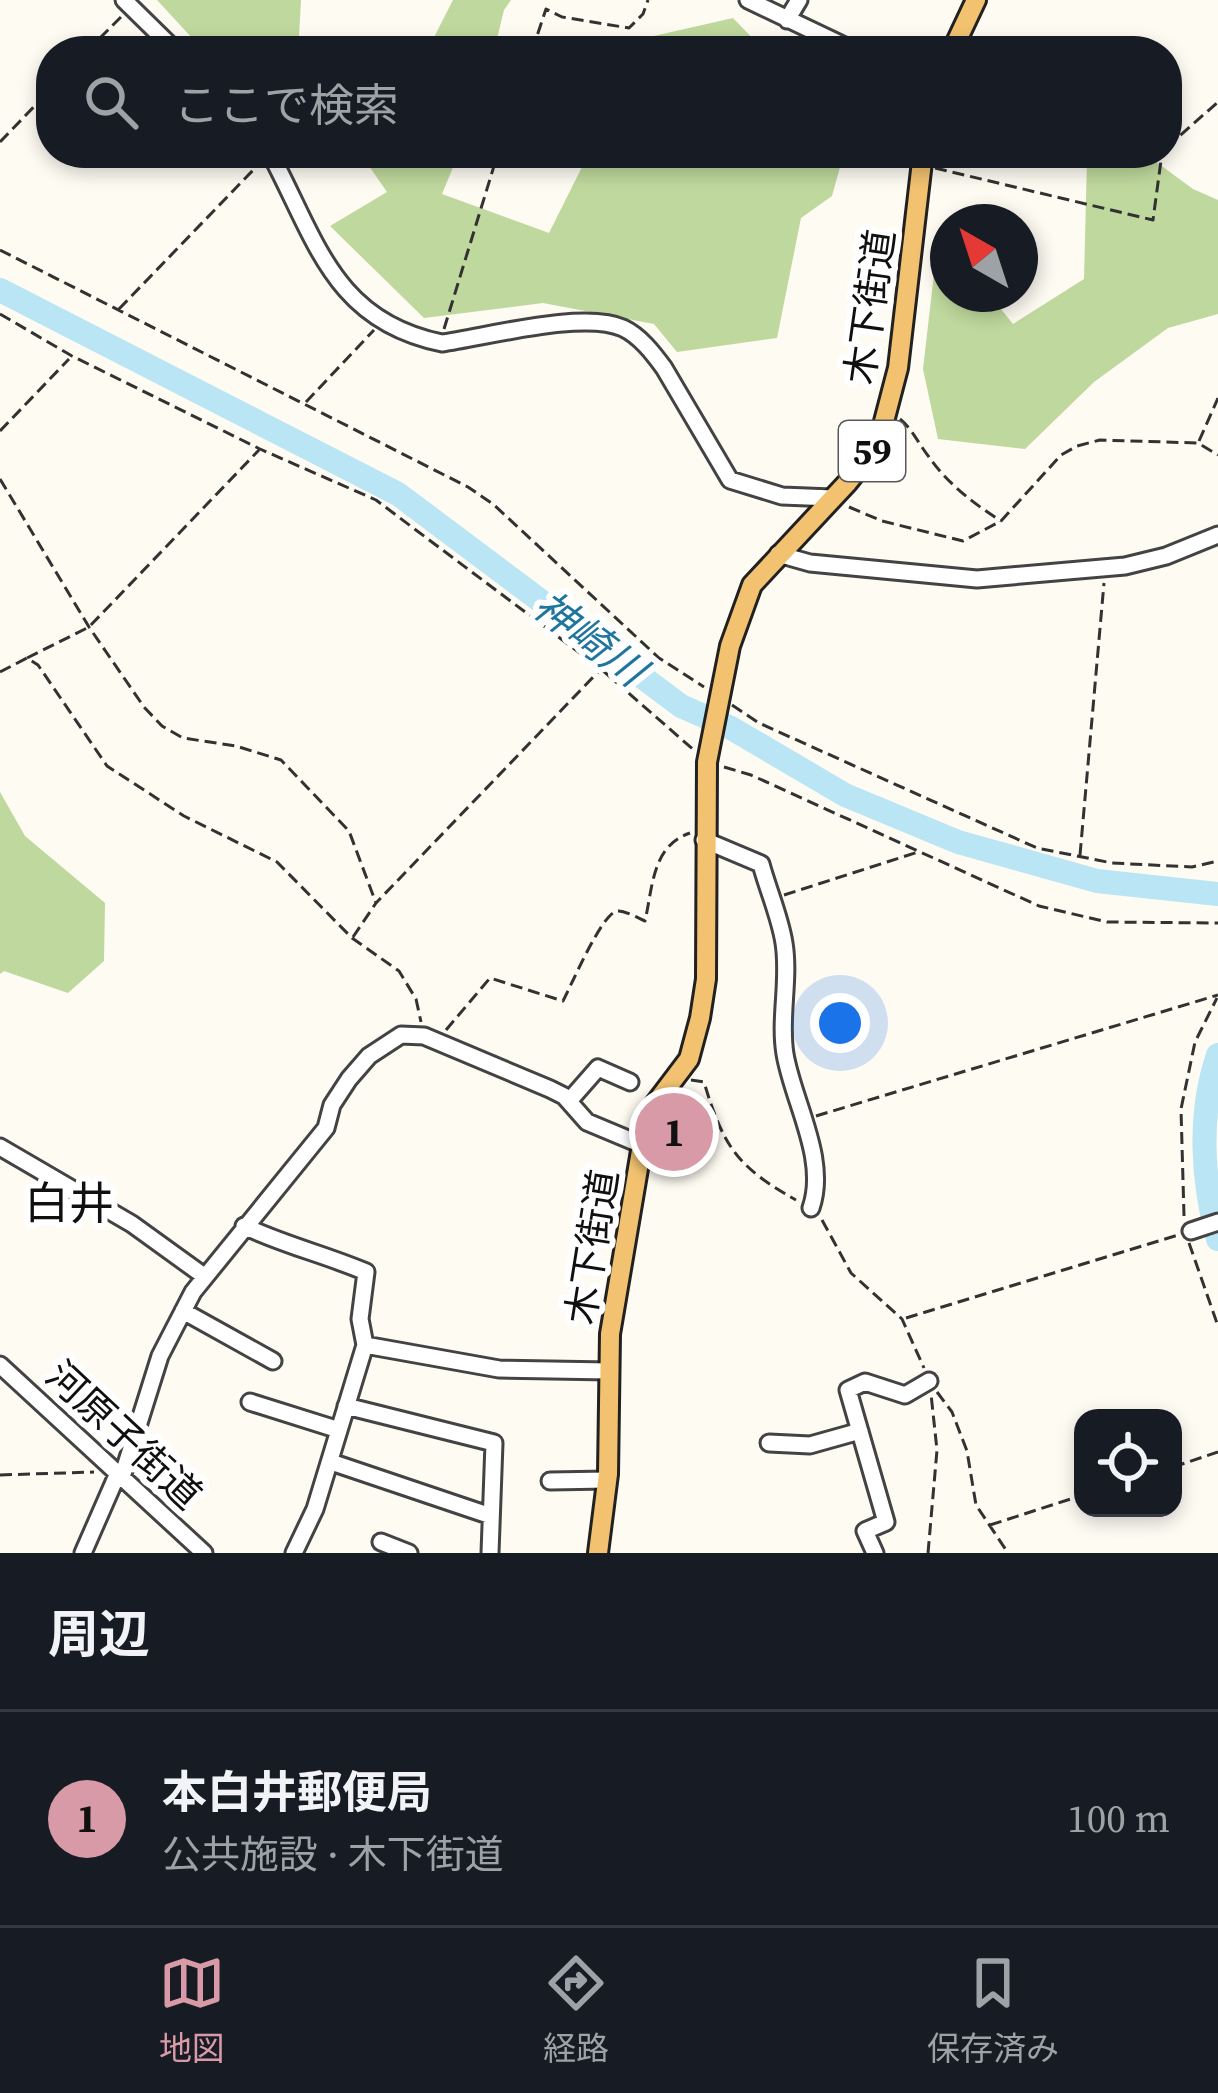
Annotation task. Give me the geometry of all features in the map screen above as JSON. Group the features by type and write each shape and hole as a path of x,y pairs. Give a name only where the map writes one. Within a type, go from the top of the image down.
{"main road":[{"path":"959,36 976,0"},
{"name":"木下街道","path":"717,699 752,585 872,452 889,411 921,168"},
{"name":"59","path":"708,756 717,699"},
{"name":"木下街道","path":"598,1553 607,1480 610,1334 642,1145 655,1104 695,1042 706,979 708,756"}],"street":[{"path":"748,0 822,36"},
{"path":"787,20 799,0"},
{"path":"127,3 161,36"},
{"path":"278,168 340,287 383,320 442,343 585,320 622,328 639,339 664,368 730,480 782,496 832,498"},
{"path":"778,554 810,563 977,579 1106,568 1166,556 1218,535"},
{"path":"704,834 761,863 784,942 782,1033 814,1166 811,1208"},
{"path":"83,1553 119,1474 160,1356 183,1311 204,1276 326,1128 332,1105 369,1056 401,1035 430,1038 569,1101 587,1122 642,1145"},
{"path":"569,1101 598,1068 630,1082"},
{"path":"0,1147 132,1224 204,1276"},
{"path":"1188,1232 1218,1222"},
{"path":"244,1226 285,1246 329,1256 366,1272 360,1319 364,1345 331,1462 294,1553"},
{"path":"183,1311 273,1361"},
{"path":"364,1345 499,1369 610,1371"},
{"name":"河原子街道","path":"0,1365 204,1553"},
{"path":"875,1553 865,1531 886,1522 848,1390 865,1382 905,1395 929,1381"},
{"path":"250,1402 339,1430"},
{"path":"346,1406 494,1443 490,1553"},
{"path":"770,1443 810,1445 860,1431"},
{"path":"331,1462 491,1516"},
{"path":"550,1481 607,1480"},
{"path":"382,1542 409,1553"}],"path":[{"path":"537,36 546,9 562,17 629,28 643,14 648,0"},
{"path":"100,36 127,3"},
{"path":"1182,134 1218,103"},
{"path":"0,142 36,105"},
{"path":"117,310 255,168"},
{"path":"442,343 493,168"},
{"path":"956,168 1153,220 1159,168"},
{"path":"0,250 468,487 493,504 659,658 759,723 1037,848 1112,863 1192,867 1218,861"},
{"path":"0,314 72,356 376,500 708,756 1039,906 1107,922 1218,923"},
{"path":"304,404 383,320"},
{"path":"0,431 72,356"},
{"path":"1198,443 1218,398"},
{"path":"889,411 916,434 936,467 978,507 1001,521"},
{"path":"832,498 881,521 963,541 1001,521 1061,455 1077,446 1100,440 1198,443 1218,455"},
{"path":"0,672 89,628 260,449"},
{"path":"0,479 89,628 162,726 183,739 236,746 281,760 349,831 376,903"},
{"path":"1080,856 1106,568"},
{"path":"27,658 56,688 107,766 184,816 277,862 352,938 385,959 409,984 430,1038 490,978 563,1001 611,914 620,911 644,920 661,855 678,837 704,834"},
{"path":"352,938 376,903 601,669"},
{"path":"771,900 921,851"},
{"path":"803,1120 1218,996"},
{"path":"1218,996 1195,1042 1181,1109 1188,1232 1218,1326"},
{"path":"676,1077 704,1082 718,1125 743,1166 811,1208 836,1240 851,1273 902,1319 929,1381 952,1412 967,1451 976,1505 1008,1553"},
{"path":"902,1319 1188,1232"},
{"path":"928,1553 937,1450 929,1381"},
{"path":"1182,1464 1218,1452"},
{"path":"0,1475 119,1474"},
{"path":"988,1526 1074,1499"}],"green space":[{"path":"157,0 301,0 299,36 190,36"},
{"path":"453,0 511,0 498,36 435,36"},
{"path":"733,18 750,36 654,36"},
{"path":"370,168 453,168 442,194 549,233 582,168 840,168 832,196 801,218 777,338 677,352 654,324 543,303 424,318 330,226 387,192"},
{"path":"1087,168 1164,168 1218,200 1218,314 1168,328 1094,382 1025,449 938,439 923,369 930,308 930,312 1003,312 1013,324 1084,279"},
{"path":"0,792 25,836 105,903 104,961 68,993 4,971 0,974"}],"waterway":[{"name":"神崎川","path":"0,290 398,494 681,706 731,728 845,795 958,842 1097,881 1218,894"},
{"path":"1218,1055 1207,1100 1204,1147 1218,1239"}],"place":[{"name":"本白井郵便局","path":"674,1132"}],"district":[{"name":"白井","path":"69,1203"}]}
